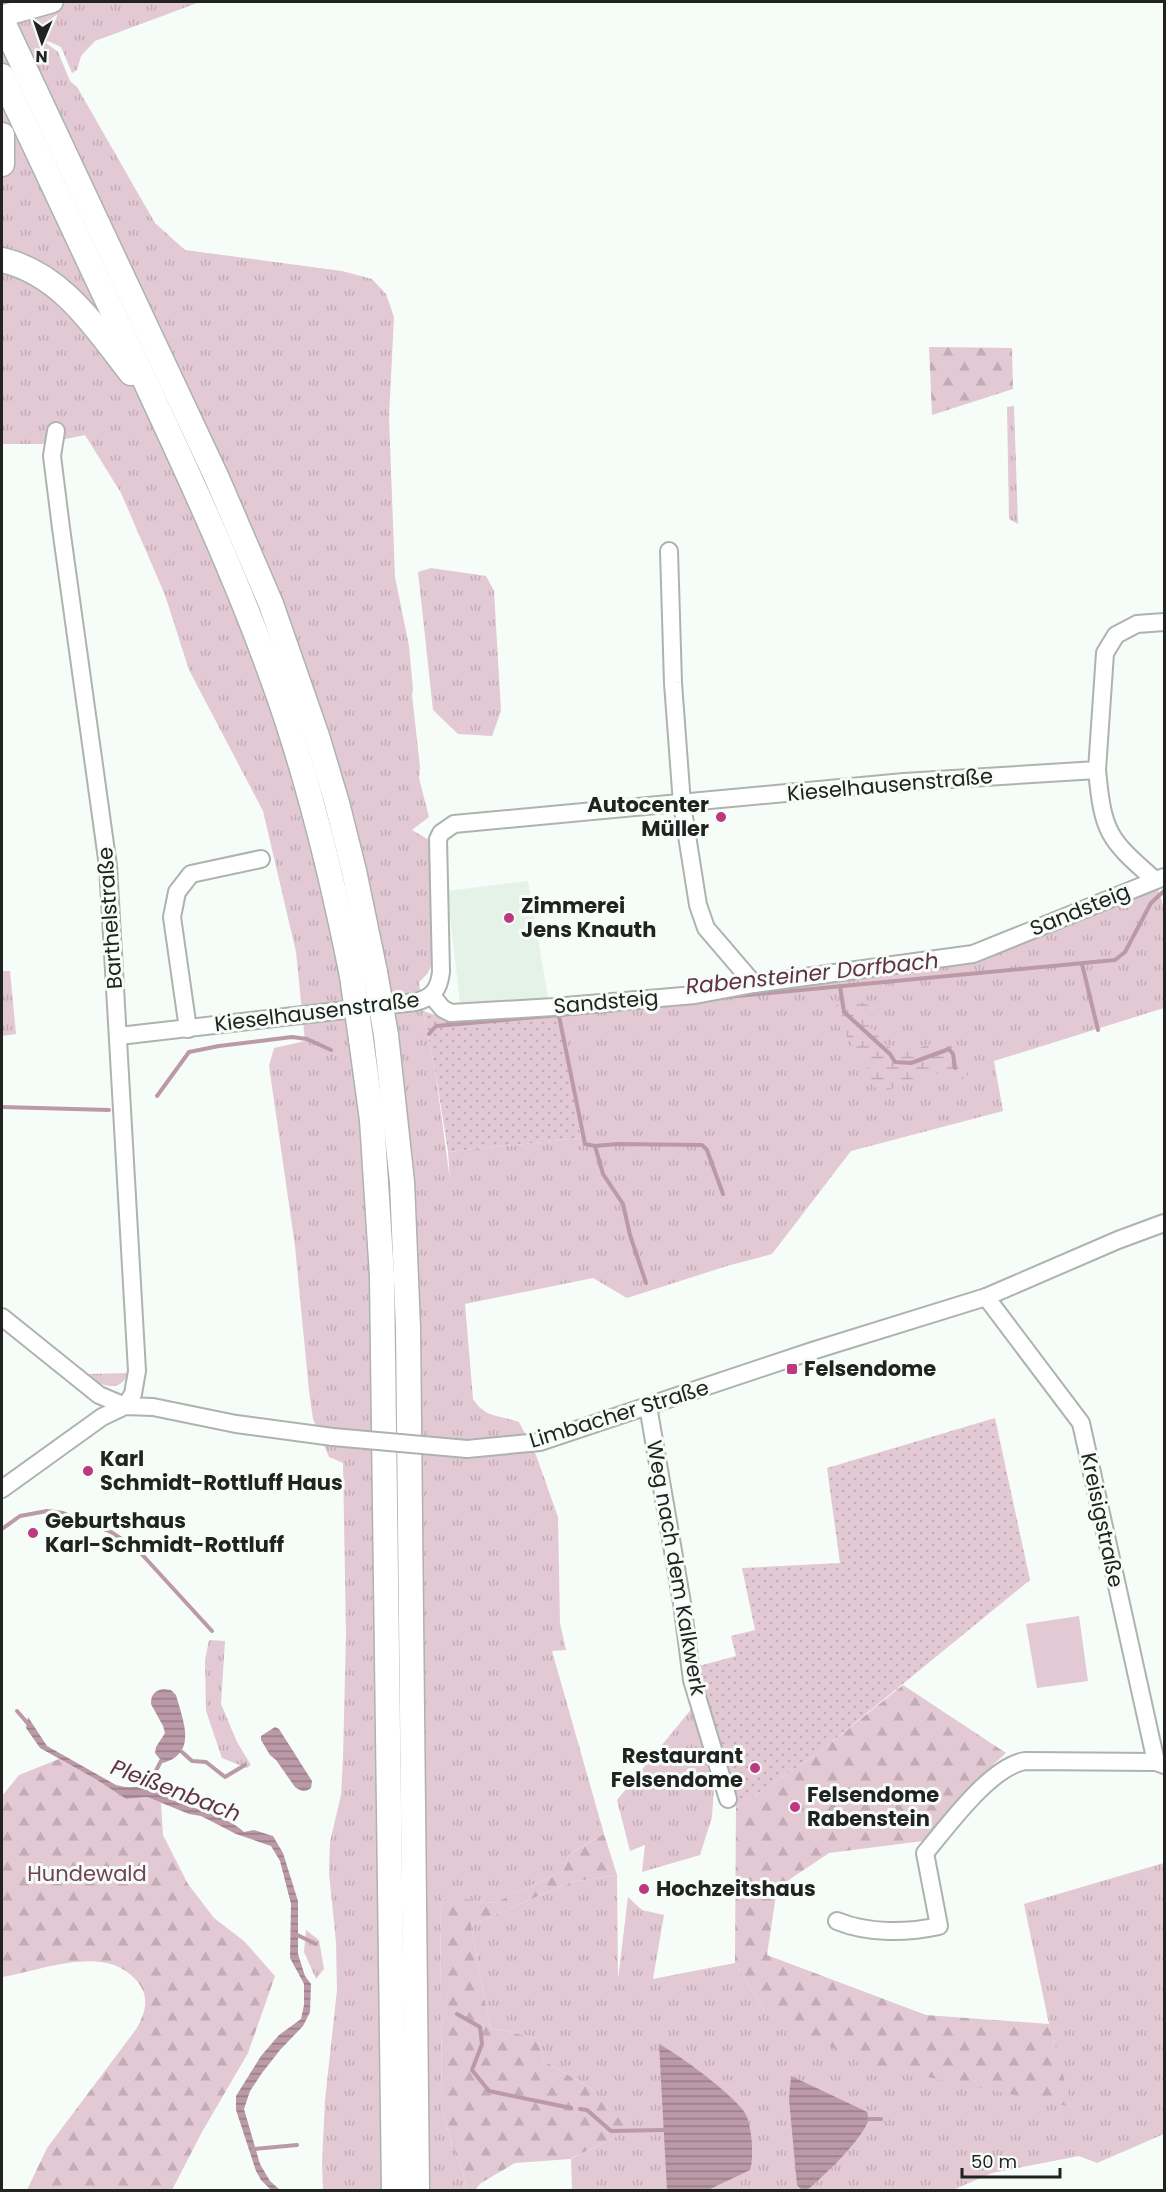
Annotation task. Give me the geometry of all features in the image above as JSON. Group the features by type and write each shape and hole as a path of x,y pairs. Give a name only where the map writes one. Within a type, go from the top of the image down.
{"highway":[{"path":"2,18 216,476 270,604 298,681 337,803 375,972 386,1035 402,1192 408,1327 417,2190"},
{"path":"2,76 156,405 247,609 273,681 314,810 332,880 352,976 362,1039 375,1159 383,1286 394,2190"},
{"path":"2,135 2,165"},
{"path":"2,260 31,271 59,288 78,304 156,405"}],"main road":[{"path":"2,18 52,2"}],"street":[{"name":"Barthelstraße","path":"56,431 52,456 108,866 137,1371 132,1394 124,1406"},
{"path":"669,552 673,683 682,804 698,905 706,928 754,984"},
{"path":"1160,878 1124,853 1107,829 1100,801 1097,770 1106,653 1116,635 1137,624 1164,622"},
{"name":"Kieselhausenstraße","path":"119,1036 415,1002 432,996 437,988 441,972 437,849 441,833 454,824 904,782 1097,770"},
{"name":"Kieselhausenstraße","path":"188,1029 172,917 177,892 191,874 261,859"},
{"name":"Sandsteig","path":"432,996 443,1009 451,1013 462,1014 695,994 973,954 1160,878"},
{"name":"Limbacher Straße","path":"124,1406 153,1407 236,1424 333,1437 466,1449 540,1442 812,1351 986,1297 1118,1240 1164,1223"},
{"name":"Kreisigstraße","path":"986,1297 1081,1423 1160,1763"},
{"path":"2,1317 99,1395 124,1406"},
{"path":"2,1489 102,1417 124,1406"},
{"name":"Weg nach dem Kalkwerk","path":"648,1406 682,1603 692,1680 728,1799"},
{"path":"837,1921 849,1926 886,1930 914,1931 939,1926 925,1853 973,1797 999,1773 1014,1763 1025,1761 1160,1763"}],"shaded area":[{"path":"528,881 549,1003 461,1011 447,891"},
{"path":"163,1689 171,1690 176,1695 185,1735 181,1752 163,1763 155,1753 165,1733 151,1704 154,1694"},
{"path":"28,1717 47,1746 116,1785 147,1788 227,1820 244,1832 254,1830 273,1836 283,1853 298,1901 298,1954 305,1976 311,1984 310,2012 303,2026 262,2073 250,2091 244,2109 260,2164 270,2181 280,2190 271,2190 256,2171 236,2110 236,2096 261,2056 279,2035 301,2019 304,2005 304,1984 290,1958 291,1904 280,1861 271,1846 236,1834 201,1816 189,1814 147,1797 126,1799 40,1748 26,1728"},
{"path":"275,1727 279,1729 312,1781 309,1790 303,1791 295,1787 261,1740 261,1736"},
{"path":"659,2044 706,2076 746,2115 751,2135 750,2170 708,2190 667,2190"},
{"path":"791,2076 867,2112 869,2119 851,2147 807,2190 797,2185 789,2099"}],"green space":[{"path":"2,2 200,2 95,41 81,56 77,70 72,73 61,47 48,41 46,43 58,52 70,81 77,87 155,223 185,250 342,271 372,279 386,294 394,317 389,417 395,577 409,646 420,767 419,778 429,817 412,830 429,840 431,850 434,959 428,973 419,982 435,1069 450,1180 448,1152 581,1138 559,1016 979,955 1157,886 1164,908 1164,1008 994,1061 1003,1111 851,1151 772,1254 627,1298 593,1278 465,1304 473,1399 482,1410 488,1413 519,1422 536,1455 558,1517 560,1623 566,1650 552,1651 604,1834 569,1854 563,1871 494,1903 440,1897 442,2109 463,2173 466,2190 323,2190 325,2100 337,1990 336,1942 329,1873 330,1842 341,1795 343,1758 346,1635 343,1463 329,1457 313,1419 295,1246 269,1066 274,1048 305,1041 296,952 263,811 189,670 165,595 121,493 85,435 42,444 2,444"},
{"path":"929,347 1012,348 1013,389 932,415"},
{"path":"1014,406 1018,524 1009,519 1007,407"},
{"path":"431,568 486,576 494,591 501,711 492,736 458,734 433,710 418,572"},
{"path":"2,971 10,971 16,1034 2,1036"},
{"path":"859,1001 870,1006 873,1017 871,1028 891,1048 906,1051 936,1043 951,1044 961,1066 969,1074 960,1081 941,1073 884,1091 873,1086 866,1064 836,1021 836,1005"},
{"path":"423,1011 451,1020 559,1016 581,1138 448,1152"},
{"path":"129,1373 125,1380 114,1386 96,1382 85,1374"},
{"path":"995,1418 1030,1580 817,1754 736,1808 695,1667 736,1656 731,1636 755,1630 742,1568 840,1563 827,1468"},
{"path":"1079,1616 1088,1681 1037,1688 1026,1624"},
{"path":"209,1640 225,1641 221,1704 237,1742 251,1765 247,1768 222,1758 206,1711 205,1660"},
{"path":"903,1685 1006,1753 923,1841 829,1853 777,1888 767,1955 926,2015 1049,2024 1072,2107 860,2063 764,2010 735,1963 736,1808 817,1754"},
{"path":"693,1707 715,1772 712,1817 700,1855 642,1872 645,1845 630,1851 617,1800"},
{"name":"Hundewald","path":"59,1759 126,1799 147,1797 161,1803 163,1835 188,1884 214,1918 244,1941 275,1976 248,2053 202,2132 172,2190 27,2190 47,2148 137,2028 143,2016 145,2004 144,1993 137,1981 124,1970 109,1963 73,1962 2,1977 2,1796 19,1775"},
{"path":"604,1834 617,1875 571,1882 471,1925 490,2028 537,2038 544,2061 589,2087 630,2130 570,2159 515,2163 481,2183 475,2190 466,2190 463,2173 442,2109 440,1896 494,1903 563,1871 569,1854"},
{"path":"1164,1863 1164,2134 1097,2163 1079,2156 992,2173 953,2190 572,2190 571,2159 629,2130 589,2087 544,2061 537,2038 490,2028 471,1925 571,1882 617,1875 618,1979 628,1897 642,1910 664,1915 653,1979 735,1963 764,2010 1071,2107 1049,2024 1024,1904"},
{"path":"306,1930 319,1940 324,1969 316,1979 304,1952"}],"waterway":[{"name":"Rabensteiner Dorfbach","path":"727,997 1115,960 1125,952 1151,903 1164,891"},
{"path":"1082,964 1098,1030"},
{"path":"840,986 844,1012 890,1054 895,1062 911,1063 949,1049 953,1054 955,1068"},
{"name":"Rabensteiner Dorfbach","path":"429,1034 436,1026 616,1010"},
{"path":"559,1016 585,1144 595,1146 702,1145 707,1150 723,1194"},
{"name":"Rabensteiner Dorfbach","path":"157,1096 189,1052 292,1037 307,1039 331,1050"},
{"name":"Rabensteiner Dorfbach","path":"2,1107 109,1110"},
{"path":"595,1146 603,1174 623,1204 630,1235 646,1283"},
{"path":"2,1529 20,1516 47,1511 63,1513 111,1532 137,1549 212,1631"},
{"name":"Pleißenbach","path":"17,1711 30,1726"},
{"path":"182,1752 192,1761 206,1762 225,1777 245,1765"},
{"path":"145,1792 161,1761"},
{"path":"293,1933 316,1944"},
{"path":"457,2014 480,2027 482,2044 472,2070 489,2091 571,2108"},
{"path":"580,2109 587,2110 611,2131 663,2130"},
{"path":"869,2119 881,2119"},
{"path":"253,2149 297,2145"}],"place":[{"name":"Autocenter Müller","path":"721,817"},
{"name":"Zimmerei Jens Knauth","path":"509,918"},
{"name":"Felsendome","path":"792,1369"},
{"name":"Karl Schmidt-Rottluff Haus","path":"88,1471"},
{"name":"Geburtshaus Karl-Schmidt-Rottluff","path":"33,1533"},
{"name":"Restaurant Felsendome","path":"755,1768"},
{"name":"Felsendome Rabenstein","path":"795,1807"},
{"name":"Hochzeitshaus","path":"644,1889"}]}
